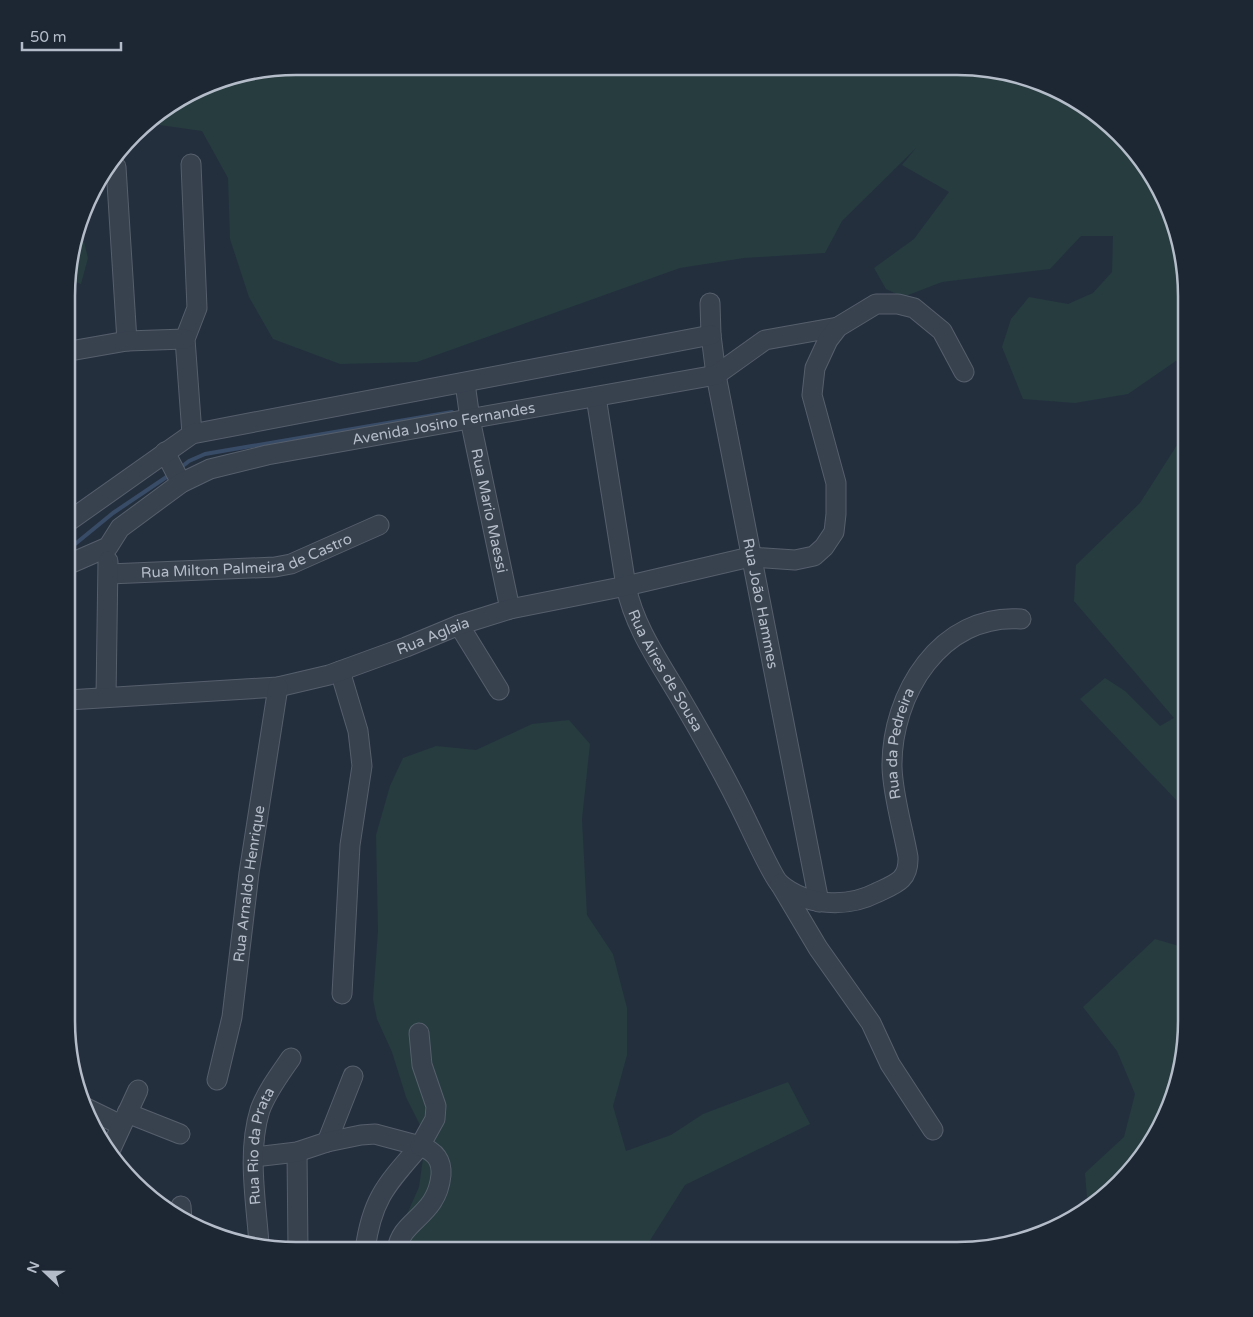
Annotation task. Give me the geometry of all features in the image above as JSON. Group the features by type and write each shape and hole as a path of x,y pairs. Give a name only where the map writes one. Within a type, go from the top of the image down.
{"street":[{"path":"191,164 197,308 185,339 192,434"},
{"path":"116,168 127,341"},
{"name":"Rua João Hammes","path":"710,303 711,335 716,375 750,557 819,902"},
{"path":"838,327 861,311 876,304 898,304 914,308 942,330 964,372"},
{"name":"Avenida Josino Fernandes","path":"75,518 174,470 210,469 267,455 716,375 765,340 838,327"},
{"name":"Rua Aglaia","path":"75,699 278,687 340,671 459,625 510,609 626,586 750,557 795,560 814,556 824,547 834,532 836,484 812,395 815,368 828,340 838,327"},
{"name":"Avenida Josino Fernandes","path":"108,547 120,528 174,470 192,434 711,335"},
{"path":"75,350 127,341 185,339"},
{"name":"Rua Mario Maessi","path":"465,383 470,419 510,609"},
{"name":"Rua Aires de Sousa","path":"596,397 629,601 644,635 721,767 779,883 818,948 871,1023 890,1064 933,1130"},
{"name":"Rua Milton Palmeira de Castro","path":"109,574 275,567 290,564 380,525"},
{"path":"75,561 108,547 106,697"},
{"name":"Rua da Pedreira","path":"819,902 848,902 867,898 905,876 908,867 908,857 892,768 893,747 899,716 908,694 927,659 941,646 988,621 1001,618 1021,619"},
{"path":"459,625 499,690"},
{"path":"340,671 358,731 362,766 350,845 342,994"},
{"name":"Rua Arnaldo Henrique","path":"217,1080 232,1017 249,873 278,687"},
{"path":"779,883 803,897 819,902"},
{"path":"367,1242 373,1209 381,1195 420,1146 435,1119 436,1106 422,1065 419,1032"},
{"name":"Rua Rio da Prata","path":"259,1239 254,1157 256,1130 261,1110 270,1090 291,1058"},
{"path":"327,1142 354,1076"},
{"path":"113,1145 138,1090"},
{"path":"94,1110 180,1134"},
{"path":"254,1157 297,1152 346,1137 376,1134 430,1150 439,1160 441,1168 440,1187 436,1199 424,1214 402,1234 400,1242"},
{"path":"297,1152 298,1242"}],"green space":[{"path":"281,75 972,75 1000,79 1042,92 1080,112 1103,130 1123,150 1141,173 1161,211 1174,253 1178,281 1178,360 1128,394 1075,403 1023,399 1002,347 1011,319 1029,297 1068,304 1093,293 1112,272 1113,236 1081,236 1050,269 942,282 903,297 886,289 874,268 914,239 949,192 902,165 916,148 842,221 825,253 744,258 680,268 417,362 340,364 273,339 249,297 230,239 228,178 202,131 157,125 173,112 211,92 253,79"},
{"path":"83,238 88,258 81,284 75,281"},
{"path":"1178,444 1178,802 1080,699 1105,678 1125,691 1160,726 1174,718 1074,601 1076,565 1140,503"},
{"path":"569,720 590,744 582,819 587,915 613,954 627,1008 627,1055 613,1106 626,1151 671,1135 703,1114 788,1082 810,1124 685,1185 649,1242 397,1242 399,1232 419,1187 426,1137 406,1097 392,1052 377,1019 373,999 378,931 376,835 390,786 403,758 436,746 476,750 532,724"},
{"path":"1155,939 1178,946 1178,1036 1174,1064 1161,1106 1148,1132 1132,1156 1103,1187 1087,1200 1085,1173 1124,1137 1135,1094 1117,1051 1083,1007"}],"waterway":[{"path":"179,469 189,461 205,454 452,412"},
{"path":"75,544 113,513 171,474"}]}
